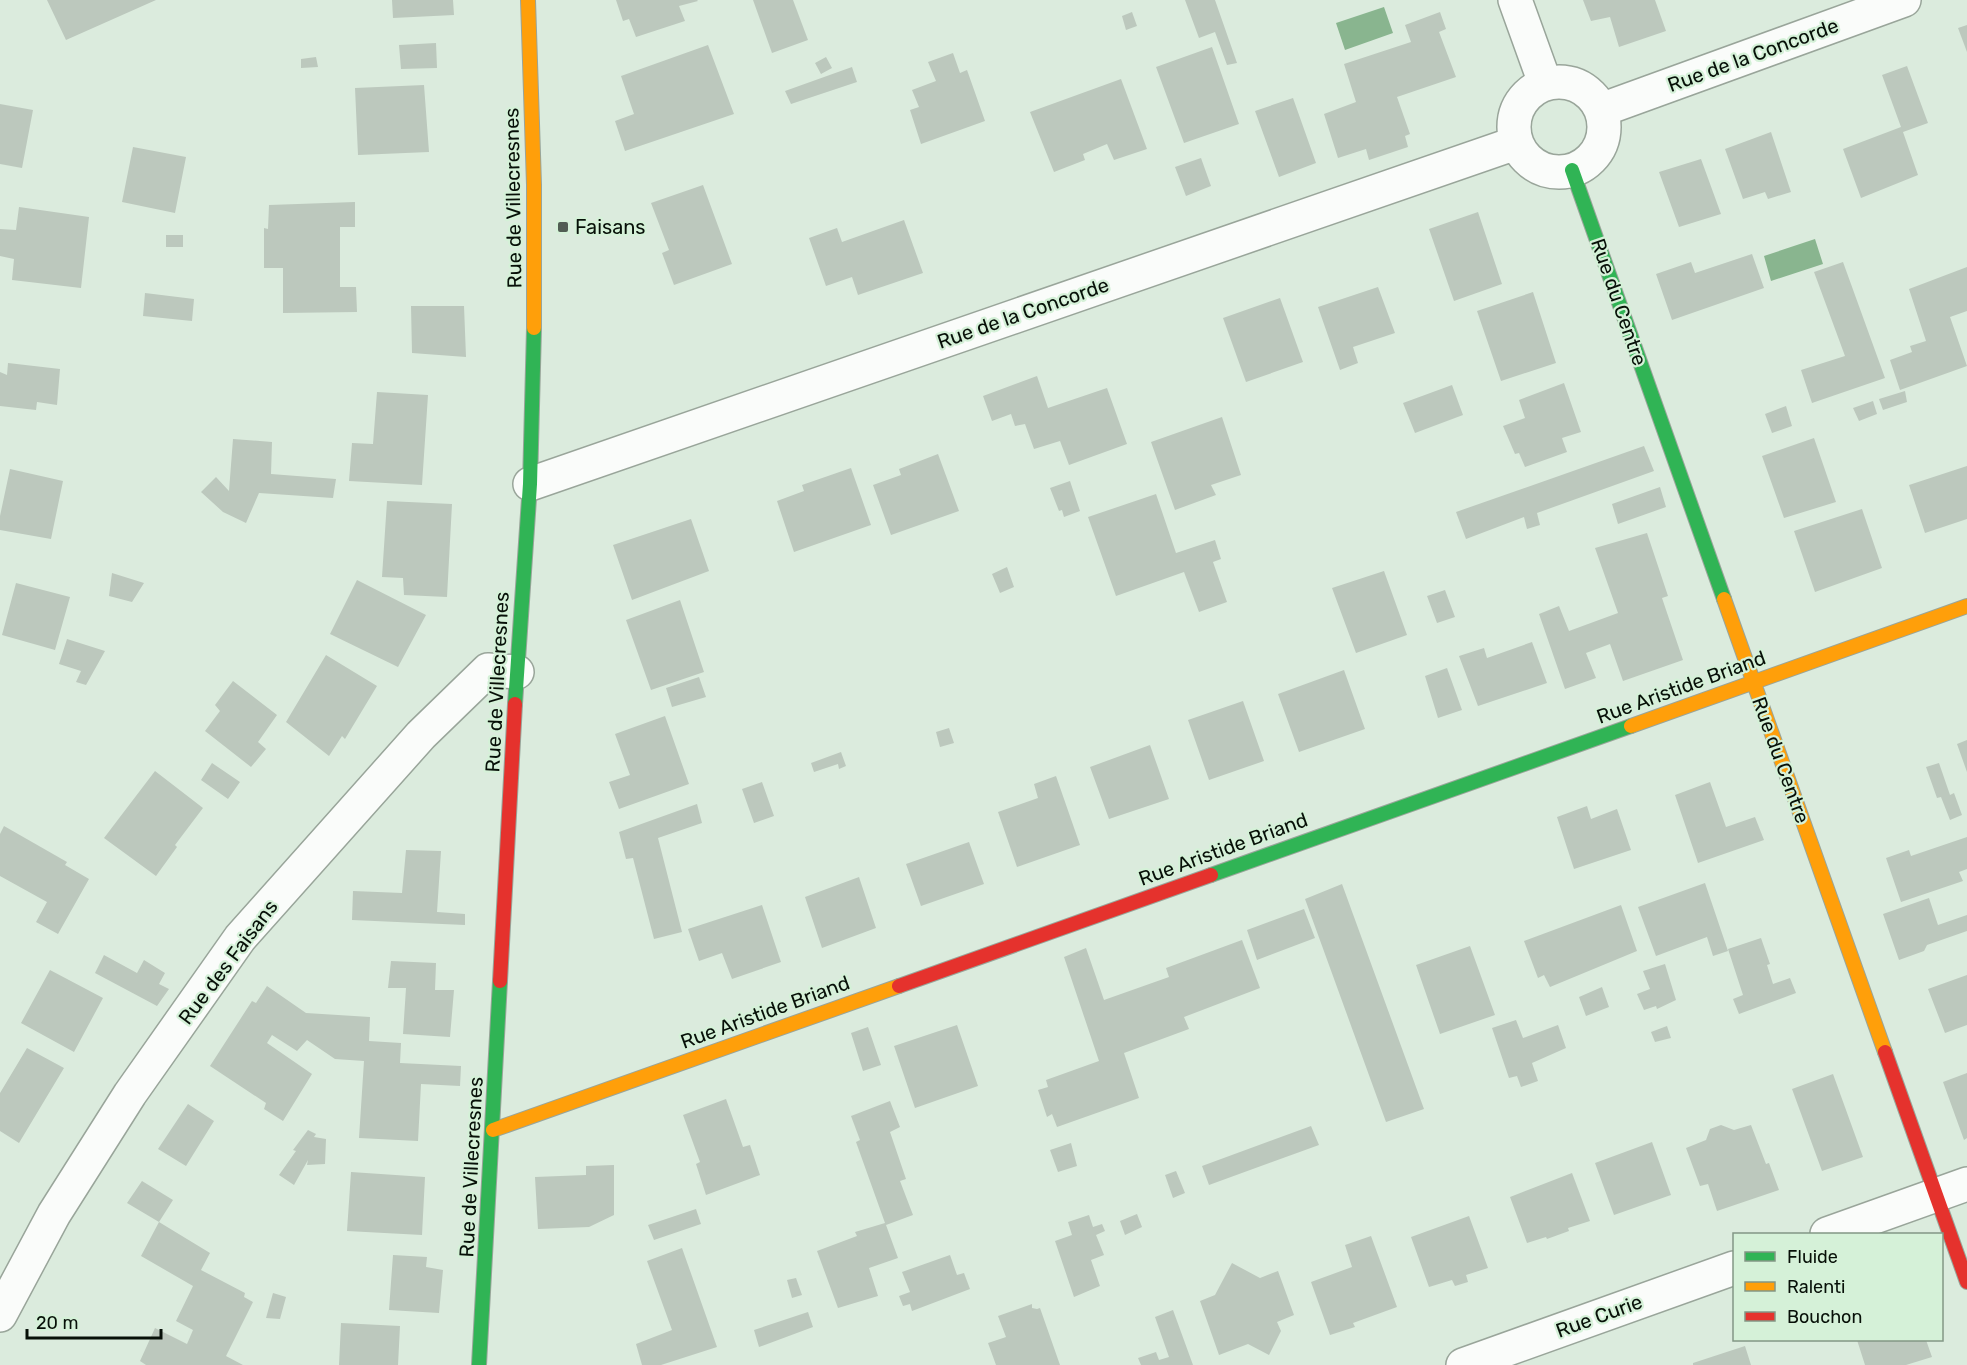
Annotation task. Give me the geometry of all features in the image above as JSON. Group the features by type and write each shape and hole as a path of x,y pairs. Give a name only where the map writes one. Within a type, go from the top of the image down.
{"street":[{"name":"Rue de Villecresnes","path":"479,1365 517,672 530,484 534,333 534,185 528,0"},
{"path":"1515,0 1545,83"},
{"name":"Rue de la Concorde","path":"1601,110 1904,0"},
{"path":"1559,81 1572,83 1585,89 1601,110 1604,135 1600,147 1584,165 1572,170 1559,173 1532,164 1516,143 1513,128 1515,113 1521,100 1532,90 1545,83 1559,81"},
{"name":"Rue de la Concorde","path":"530,484 1516,143"},
{"name":"Rue du Centre","path":"1572,170 1967,1282"},
{"name":"Rue Aristide Briand","path":"493,1130 1967,606"},
{"name":"Rue des Faisans","path":"0,1315 54,1214 130,1094 240,938 421,735 488,670 517,672"},
{"path":"1830,1233 1967,1184"},
{"name":"Rue Curie","path":"1463,1365 1733,1268"}],"shaded area":[{"path":"1384,7 1393,33 1345,50 1336,23"},
{"path":"1815,239 1823,264 1771,281 1764,256"}],"building":[{"path":"47,0 156,0 66,40"},
{"path":"392,0 453,0 454,15 393,18"},
{"path":"616,0 698,1 679,6 685,21 636,37 629,19 623,21"},
{"path":"753,0 793,0 808,40 772,53"},
{"path":"1185,0 1215,0 1237,63 1227,65 1215,32 1199,38"},
{"path":"1583,0 1655,0 1666,31 1619,47 1610,17 1591,21"},
{"path":"1132,12 1137,26 1126,30 1122,16"},
{"path":"1440,12 1446,29 1439,32 1456,77 1397,97 1410,134 1405,136 1408,147 1369,160 1366,149 1338,158 1324,114 1356,102 1344,64 1411,42 1405,25"},
{"path":"1967,25 1967,52 1958,28"},
{"path":"436,43 437,68 401,69 399,45"},
{"path":"708,45 734,114 625,151 615,121 634,114 621,76"},
{"path":"1212,47 1239,124 1184,143 1156,67"},
{"path":"953,53 960,73 967,70 985,121 921,144 910,110 919,107 912,90 936,81 928,62"},
{"path":"316,57 318,67 301,68 301,59"},
{"path":"826,57 832,68 821,74 815,63"},
{"path":"1907,66 1928,123 1903,132 1918,175 1861,198 1843,149 1901,127 1882,75"},
{"path":"852,67 857,82 791,104 785,91"},
{"path":"1121,79 1147,149 1114,160 1107,144 1083,154 1085,160 1054,172 1030,112"},
{"path":"424,85 429,152 358,155 355,88"},
{"path":"1293,98 1316,163 1279,177 1255,111"},
{"path":"0,104 33,110 22,168 0,164"},
{"path":"1771,132 1791,192 1768,199 1765,192 1743,199 1725,149"},
{"path":"133,147 186,157 175,213 122,202"},
{"path":"1201,158 1211,186 1186,196 1175,167"},
{"path":"1701,159 1721,214 1679,227 1659,172"},
{"path":"703,185 732,264 674,285 662,253 669,250 651,203"},
{"path":"355,202 355,227 340,227 340,287 356,287 357,312 283,313 283,268 264,268 264,228 268,229 269,205"},
{"path":"19,207 89,217 81,288 12,280 14,259 0,256 0,229 16,230"},
{"path":"1478,212 1502,284 1454,301 1429,229"},
{"path":"904,220 923,273 858,295 852,277 826,286 809,238 837,228 842,242"},
{"path":"166,235 183,235 183,247 166,247"},
{"path":"1752,254 1764,288 1672,320 1656,274 1691,262 1695,273"},
{"path":"1843,262 1885,378 1812,403 1801,370 1845,356 1814,272"},
{"path":"1967,267 1967,311 1950,317 1967,366 1900,390 1890,360 1912,352 1910,346 1926,341 1909,289"},
{"path":"1378,287 1395,333 1353,347 1358,363 1340,370 1318,307"},
{"path":"1533,292 1556,363 1501,381 1477,311"},
{"path":"145,293 194,299 192,321 143,316"},
{"path":"1280,298 1303,362 1246,382 1223,318"},
{"path":"411,306 464,306 466,357 412,353"},
{"path":"8,363 60,369 57,405 37,402 36,410 0,406 0,372 7,375"},
{"path":"1037,376 1048,408 1107,388 1127,444 1069,465 1060,441 1034,449 1025,424 1015,426 1011,414 992,421 983,396"},
{"path":"1564,383 1581,432 1562,438 1567,452 1525,467 1519,453 1515,454 1503,426 1525,418 1519,400"},
{"path":"1452,385 1463,415 1415,433 1403,403"},
{"path":"1905,391 1907,402 1883,410 1879,399"},
{"path":"377,392 428,395 422,485 349,481 352,443 373,444"},
{"path":"1873,401 1877,414 1859,421 1853,408"},
{"path":"1786,406 1792,426 1772,433 1765,414"},
{"path":"1222,417 1241,475 1211,485 1216,495 1175,510 1151,442"},
{"path":"1814,438 1836,502 1784,518 1762,456"},
{"path":"233,439 272,442 271,474 336,479 333,498 259,493 246,523 223,512 201,492 216,477 229,491"},
{"path":"1644,446 1654,471 1537,513 1540,525 1527,529 1524,517 1466,539 1456,512"},
{"path":"938,454 959,511 891,535 873,485 901,475 899,469"},
{"path":"1967,466 1967,519 1925,533 1909,485"},
{"path":"851,468 871,525 794,552 777,501 804,491 802,485"},
{"path":"10,469 63,481 51,539 0,530 0,516"},
{"path":"1070,481 1080,511 1064,517 1062,510 1059,511 1050,488"},
{"path":"1660,487 1666,507 1618,524 1612,504"},
{"path":"1156,494 1176,553 1215,540 1221,559 1213,562 1227,602 1199,612 1184,572 1116,596 1088,517"},
{"path":"387,501 452,504 447,597 404,595 403,578 382,577"},
{"path":"1862,509 1882,568 1815,592 1794,531"},
{"path":"691,519 709,571 632,600 613,545"},
{"path":"1647,533 1668,596 1662,598 1683,660 1623,681 1610,644 1586,653 1596,678 1565,689 1539,614 1559,606 1569,631 1618,613 1595,548"},
{"path":"1007,567 1014,587 1000,593 992,574"},
{"path":"1384,571 1407,635 1356,653 1332,588"},
{"path":"112,573 144,583 132,602 109,596"},
{"path":"357,580 426,615 398,667 330,634"},
{"path":"16,583 70,597 55,650 2,635"},
{"path":"1445,590 1455,617 1437,623 1427,596"},
{"path":"680,600 704,672 651,690 626,620"},
{"path":"67,639 105,651 86,685 76,682 81,671 59,664"},
{"path":"1532,642 1547,683 1478,706 1459,656 1484,648 1487,658"},
{"path":"326,655 377,686 345,739 342,736 329,756 286,722"},
{"path":"1447,668 1462,710 1438,718 1425,676"},
{"path":"1344,670 1365,729 1299,752 1278,694"},
{"path":"699,677 706,697 672,707 666,688"},
{"path":"233,681 277,715 258,742 266,749 251,767 205,731 220,711 215,705"},
{"path":"1243,701 1264,761 1209,780 1188,720"},
{"path":"665,716 689,784 619,809 609,782 630,775 615,734"},
{"path":"949,728 954,743 940,747 936,732"},
{"path":"1967,740 1967,772 1957,744"},
{"path":"1150,745 1169,799 1109,819 1090,767"},
{"path":"841,752 846,766 839,769 838,764 814,772 811,763"},
{"path":"212,763 240,782 228,799 201,780"},
{"path":"1939,763 1950,795 1954,793 1962,815 1950,820 1941,797 1937,798 1926,767"},
{"path":"155,771 203,808 175,845 177,847 156,876 104,838"},
{"path":"1056,776 1080,845 1017,867 998,812 1038,798 1034,784"},
{"path":"762,782 774,816 754,823 742,789"},
{"path":"1710,782 1726,827 1755,817 1764,840 1698,863 1675,795"},
{"path":"697,804 702,823 658,838 682,932 654,939 633,858 626,859 619,832"},
{"path":"1587,806 1591,819 1617,809 1631,850 1574,869 1557,817"},
{"path":"4,826 67,862 65,865 89,879 58,934 36,922 47,902 0,876 0,834"},
{"path":"1967,837 1967,869 1959,872 1963,881 1901,902 1886,858 1909,850 1911,856"},
{"path":"969,842 984,884 921,906 906,864"},
{"path":"406,850 441,851 437,912 465,914 465,925 352,920 353,891 402,893"},
{"path":"859,877 876,928 822,948 805,897"},
{"path":"1705,883 1728,951 1713,956 1707,937 1656,956 1638,907"},
{"path":"1342,884 1424,1109 1386,1122 1305,899"},
{"path":"1929,898 1938,925 1967,915 1967,931 1927,945 1924,951 1899,960 1883,914"},
{"path":"762,905 781,962 732,979 722,953 699,961 688,929"},
{"path":"1621,905 1637,951 1550,987 1544,975 1538,978 1524,941"},
{"path":"1304,909 1315,938 1257,960 1247,930"},
{"path":"1761,938 1770,964 1767,965 1773,984 1790,978 1796,993 1739,1014 1733,999 1743,995 1728,949"},
{"path":"1242,940 1260,988 1184,1017 1189,1029 1124,1053 1139,1098 1057,1127 1052,1114 1047,1117 1038,1090 1048,1087 1046,1080 1099,1061 1064,957 1086,948 1104,1000 1169,977 1166,968"},
{"path":"1470,946 1495,1015 1440,1034 1416,965"},
{"path":"104,955 137,973 144,960 165,973 159,984 169,989 157,1006 95,973"},
{"path":"391,961 436,963 435,990 454,990 450,1037 403,1034 406,988 388,988"},
{"path":"1665,964 1676,1000 1657,1009 1656,1006 1644,1010 1637,994 1650,989 1643,971"},
{"path":"50,970 103,998 74,1052 21,1023"},
{"path":"1967,975 1967,1025 1945,1033 1928,989"},
{"path":"267,986 306,1013 370,1017 369,1041 401,1043 400,1063 461,1066 460,1086 421,1084 418,1141 359,1138 364,1061 335,1059 307,1040 297,1051 272,1035 267,1043 312,1074 283,1121 264,1109 266,1103 210,1066 252,1001 256,1003"},
{"path":"1602,987 1609,1007 1586,1016 1579,997"},
{"path":"1516,1020 1523,1038 1558,1025 1566,1048 1532,1063 1538,1081 1521,1087 1517,1076 1509,1078 1492,1028"},
{"path":"957,1025 978,1086 915,1108 894,1046"},
{"path":"1667,1026 1671,1038 1655,1042 1651,1032"},
{"path":"868,1027 881,1065 863,1071 851,1033"},
{"path":"27,1048 64,1068 19,1143 0,1131 0,1093"},
{"path":"1967,1073 1967,1138 1964,1140 1943,1082"},
{"path":"1833,1074 1863,1157 1822,1171 1792,1089"},
{"path":"726,1099 743,1147 750,1145 760,1175 706,1195 696,1164 700,1162 683,1115"},
{"path":"890,1101 900,1127 890,1132 906,1179 900,1181 913,1215 886,1225 898,1258 869,1268 878,1296 838,1308 817,1251 857,1236 855,1232 885,1223 856,1142 860,1140 851,1116"},
{"path":"188,1104 214,1121 186,1166 158,1149"},
{"path":"1721,1125 1734,1130 1751,1125 1779,1190 1717,1211 1708,1184 1700,1186 1686,1148 1706,1140 1710,1129"},
{"path":"1311,1126 1319,1145 1209,1185 1202,1166"},
{"path":"308,1130 316,1134 314,1137 326,1139 325,1164 307,1165 308,1160 294,1185 279,1175"},
{"path":"1652,1142 1671,1195 1614,1215 1595,1163"},
{"path":"1071,1143 1077,1166 1058,1172 1050,1150"},
{"path":"614,1165 614,1215 589,1227 538,1229 535,1177 586,1175 586,1166"},
{"path":"1176,1171 1185,1193 1173,1198 1165,1175"},
{"path":"351,1172 425,1177 422,1235 347,1231"},
{"path":"1572,1173 1590,1221 1568,1228 1569,1231 1547,1239 1546,1237 1527,1243 1510,1197"},
{"path":"142,1181 173,1200 159,1222 127,1203"},
{"path":"696,1209 701,1224 654,1240 648,1225"},
{"path":"1137,1214 1142,1227 1125,1235 1120,1221"},
{"path":"1089,1215 1093,1227 1102,1224 1105,1231 1096,1235 1104,1255 1091,1260 1100,1286 1074,1297 1055,1241 1072,1235 1068,1222"},
{"path":"1469,1216 1488,1268 1466,1275 1468,1282 1455,1286 1452,1280 1429,1287 1411,1237"},
{"path":"159,1222 210,1253 201,1270 245,1293 244,1297 253,1302 226,1356 243,1365 146,1365 140,1361 155,1328 187,1344 193,1330 176,1321 193,1286 141,1256"},
{"path":"1371,1236 1397,1307 1353,1323 1355,1327 1330,1335 1311,1282 1352,1267 1345,1245"},
{"path":"682,1248 717,1347 661,1365 642,1365 636,1344 672,1330 647,1261"},
{"path":"393,1255 427,1257 426,1267 443,1270 439,1313 389,1310"},
{"path":"950,1255 957,1275 964,1273 970,1289 912,1311 910,1304 903,1306 899,1296 910,1292 902,1272"},
{"path":"1232,1263 1260,1278 1278,1271 1294,1315 1277,1322 1281,1331 1269,1355 1248,1344 1219,1355 1200,1301 1215,1295"},
{"path":"796,1278 802,1295 792,1298 787,1280"},
{"path":"273,1293 286,1297 280,1319 266,1318"},
{"path":"1032,1304 1032,1308 1040,1308 1060,1365 996,1365 988,1343 1006,1337 998,1316"},
{"path":"1173,1310 1193,1365 1141,1365 1138,1358 1156,1352 1159,1360 1169,1357 1155,1317"},
{"path":"808,1312 813,1327 759,1347 754,1330"},
{"path":"341,1323 400,1326 398,1365 339,1365"},
{"path":"1857,1341 1926,1341 1932,1357 1906,1365 1865,1365"},
{"path":"1745,1346 1751,1365 1693,1365 1693,1363"}],"traffic: fast":[{"path":"1572,170 1724,599"},
{"path":"515,704 530,484 534,328"},
{"path":"1211,875 1631,726"},
{"path":"479,1365 500,981"}],"traffic: slow":[{"path":"528,0 534,185 534,328"},
{"path":"1724,599 1885,1052"},
{"path":"1631,726 1967,606"},
{"path":"493,1130 899,986"}],"traffic: jam":[{"path":"500,981 515,704"},
{"path":"899,986 1211,875"},
{"path":"1885,1052 1967,1282"}],"place":[{"name":"Faisans","path":"563,227"}]}
